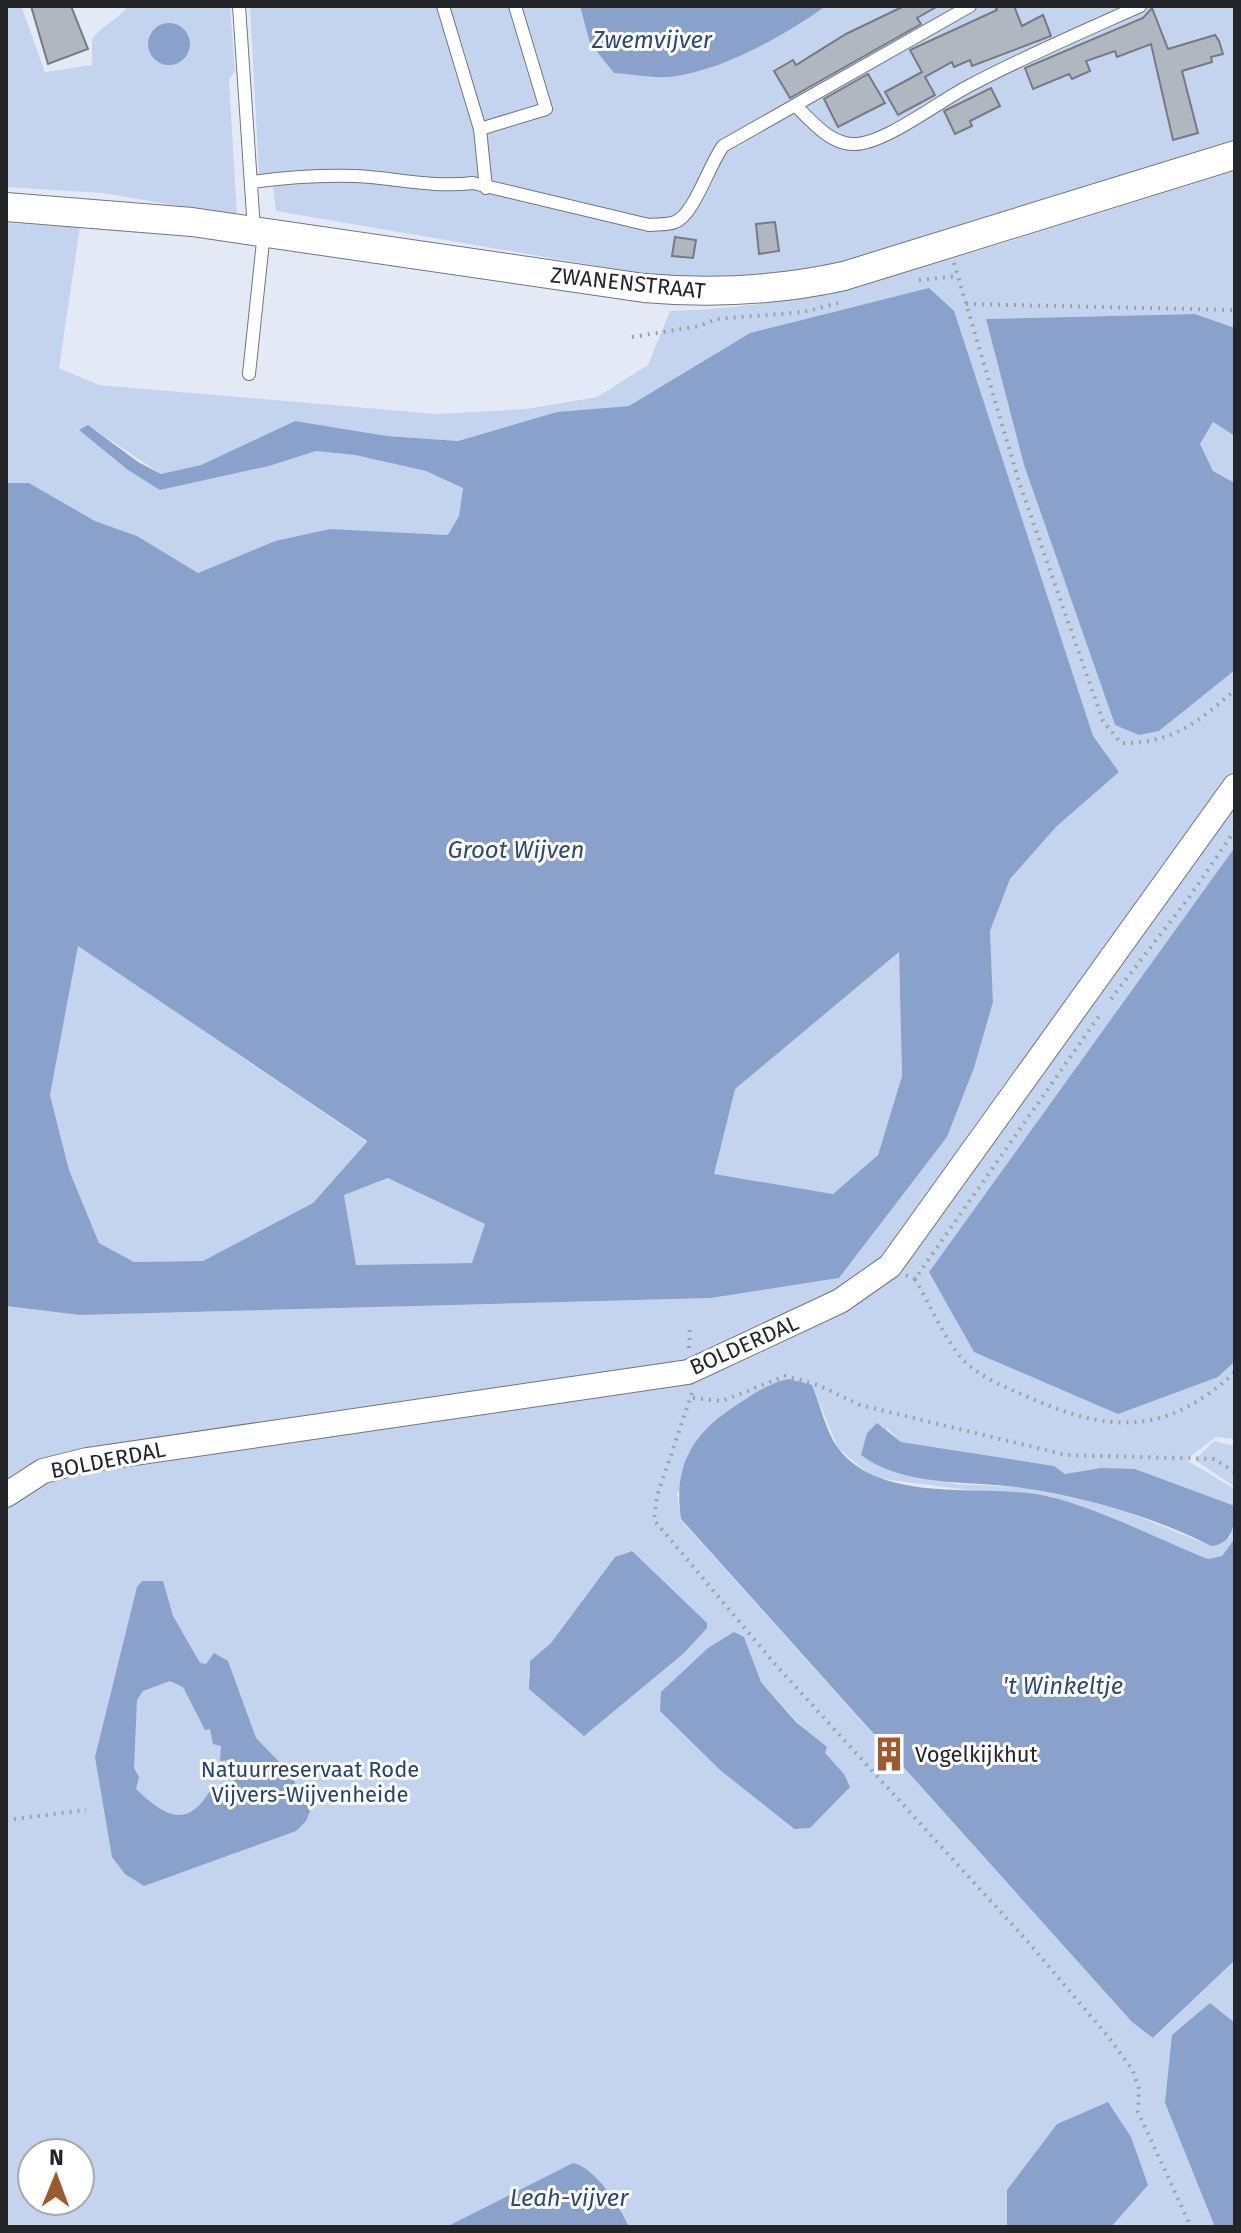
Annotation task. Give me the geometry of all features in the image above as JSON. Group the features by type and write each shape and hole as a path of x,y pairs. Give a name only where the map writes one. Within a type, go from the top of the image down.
{"street":[{"name":"ZWANENSTRAAT","path":"6,207 259,231 644,288 699,293 795,287 948,245 1235,155"},
{"name":"BOLDERDAL","path":"6,1495 43,1471 87,1460 688,1372 840,1301 890,1266 1235,786"}],"lane":[{"path":"239,6 252,182 259,231 249,374"},
{"path":"443,6 480,129 486,188"},
{"path":"480,129 546,109 515,6"},
{"path":"252,182 302,175 359,176 447,186 473,183 649,225 674,223 688,214 709,165 723,146 797,107 904,41 970,6"},
{"path":"797,107 820,130 841,143 856,145 880,136 967,87 1140,6"}],"path":[{"path":"948,245 1020,485 1103,721 1121,743 1151,744 1197,723 1235,690"},
{"path":"966,304 1235,310"},
{"path":"915,1279 996,1169 1106,1005 1190,896 1235,830"},
{"path":"890,1266 915,1279 964,1361 1009,1389 1067,1415 1130,1426 1153,1421 1192,1402 1235,1372"},
{"path":"688,1372 693,1398 657,1496 654,1520 774,1663 1029,1943 1110,2039 1133,2071 1139,2089 1138,2112 1191,2227"},
{"path":"693,1398 722,1401 785,1376 818,1385 860,1405 1066,1455 1214,1459 1235,1472"},
{"path":"6,1820 86,1810"}],"green space":[{"path":"6,6 21,6 45,72 92,65 92,39 129,6 230,6 235,71 229,79 237,216 103,193 6,187"},
{"path":"250,6 1235,6 1235,139 818,271 747,279 645,274 276,211 271,174 259,174"},
{"name":"Natuurreservaat Rode Vijvers-Wijvenheide","path":"1235,171 1235,328 1195,314 986,319 1024,465 1115,725 1159,731 1235,670 1235,847 929,1272 1218,1377 1235,1361 1235,1439 1216,1437 1186,1460 1235,1489 1235,1506 1135,1469 1065,1474 1054,1466 901,1442 887,1428 888,1469 956,1484 1019,1487 1081,1499 1127,1512 1211,1546 1230,1537 1235,1520 1235,1538 1222,1556 1208,1559 1064,1502 874,1478 838,1448 812,1385 677,1493 681,1520 1132,2022 1154,2038 1235,1960 1235,2023 1210,2003 1165,2103 1215,2227 1111,2227 1148,2184 1075,2117 1057,2124 1007,2190 1013,2227 628,2227 613,2199 598,2180 582,2166 573,2163 446,2227 6,2227 6,1306 80,1315 711,1298 839,1278 947,1137 974,1068 993,1002 990,931 1010,879 1057,826 1119,772 750,333 629,406 557,412 458,441 387,436 295,421 201,465 161,474 88,425 160,490 269,466 316,451 355,455 426,471 463,487 459,516 449,535 330,529 275,541 198,573 137,536 95,521 29,483 6,483 6,223 80,227 59,368 99,385 436,414 526,409 597,397 648,365 670,311 715,309 797,298 955,258","holes":["631,1551 528,1679 530,1661 551,1643 615,1557","744,1637 761,1682 797,1722 826,1747 824,1753 844,1774 810,1828 793,1829 720,1770 660,1711"]},
{"path":"1213,422 1235,436 1235,483 1213,471 1200,444"},
{"path":"78,946 367,1142 313,1203 203,1261 134,1262 99,1243 69,1170 50,1095"},
{"path":"899,952 902,1076 878,1155 833,1194 713,1174 734,1089"},
{"path":"389,1178 486,1224 472,1263 356,1266 344,1195"},
{"path":"1214,1441 1235,1446 1235,1487 1195,1460"}],"water":[{"name":"Zwemvijver","path":"580,6 826,6 731,60 690,73 662,77 614,73 590,43"},
{"path":"169,23 184,29 190,44 184,59 169,65 154,59 148,44 154,29"},
{"name":"Groot Wijven","path":"929,288 954,311 1093,736 1119,772 1057,826 1010,879 990,931 993,1002 974,1068 947,1137 839,1278 711,1298 80,1315 6,1306 6,483 29,483 95,521 137,536 198,573 275,541 330,529 448,535 459,516 463,488 426,471 355,455 316,451 269,466 160,490 128,470 79,430 88,425 138,462 161,474 201,465 295,421 387,436 458,441 557,412 629,406 750,333","holes":["78,946 367,1142 313,1203 203,1261 134,1262 99,1243 69,1170 50,1095","899,952 902,1076 878,1155 833,1194 714,1174 735,1089","388,1178 485,1224 472,1263 356,1265 344,1195"]},
{"path":"1195,314 1235,328 1235,436 1213,422 1200,444 1213,471 1235,483 1235,670 1159,731 1139,735 1115,725 1024,465 986,319"},
{"path":"1235,847 1235,1361 1218,1377 1118,1414 974,1352 929,1272"},
{"name":"'t Winkeltje","path":"789,1379 812,1385 838,1448 856,1465 878,1477 929,1488 1011,1492 1055,1498 1208,1559 1222,1556 1235,1538 1235,1960 1153,2038 1132,2022 681,1519 680,1482 684,1466 698,1439 722,1415 756,1392"},
{"path":"877,1423 901,1442 1054,1466 1065,1474 1101,1468 1135,1469 1235,1506 1233,1526 1224,1541 1211,1546 1143,1517 1072,1497 898,1473 878,1466 861,1455 867,1433"},
{"path":"632,1551 707,1623 707,1628 684,1653 584,1736 529,1689 530,1661 551,1643 615,1557"},
{"path":"142,1581 163,1581 173,1616 200,1663 206,1664 214,1653 228,1661 256,1738 289,1772 310,1811 306,1821 296,1831 144,1886 125,1874 112,1857 95,1757 137,1587","holes":["170,1681 183,1687 205,1730 210,1729 213,1744 221,1746 220,1761 232,1760 237,1765 233,1784 225,1790 212,1787 194,1810 175,1815 156,1806 136,1789 139,1777 134,1768 137,1700 143,1691"]},
{"path":"734,1632 744,1637 761,1682 796,1722 827,1747 825,1753 844,1774 850,1787 810,1828 794,1829 720,1770 660,1711 661,1692 708,1648"},
{"path":"1210,2003 1235,2023 1235,2227 1215,2227 1165,2103 1172,2035"},
{"path":"1108,2102 1131,2137 1148,2185 1111,2227 1007,2227 1007,2190 1057,2124"},
{"name":"Leah-vijver","path":"573,2163 582,2166 598,2180 629,2227 446,2227"}],"building":[{"path":"31,6 71,6 88,49 48,64"},
{"path":"904,6 938,6 917,18 921,24 790,98 774,71 793,60 796,65 846,34"},
{"path":"995,6 1014,6 1022,26 1043,15 1051,36 972,66 970,60 954,67 952,62 925,77 935,95 898,115 885,92 922,72 910,50 997,10"},
{"path":"1152,8 1168,49 1215,35 1219,41 1223,54 1211,57 1212,62 1182,71 1198,133 1173,140 1151,44 1117,57 1115,51 1086,61 1090,71 1072,79 1069,74 1033,89 1025,68 1143,18"},
{"path":"868,74 885,103 838,127 824,99"},
{"path":"991,88 1000,106 970,121 972,126 955,134 944,111"},
{"path":"775,222 779,251 759,254 756,224"},
{"path":"675,237 696,240 693,258 672,256"}],"place":[{"name":"Vogelkijkhut","path":"889,1754"}]}
